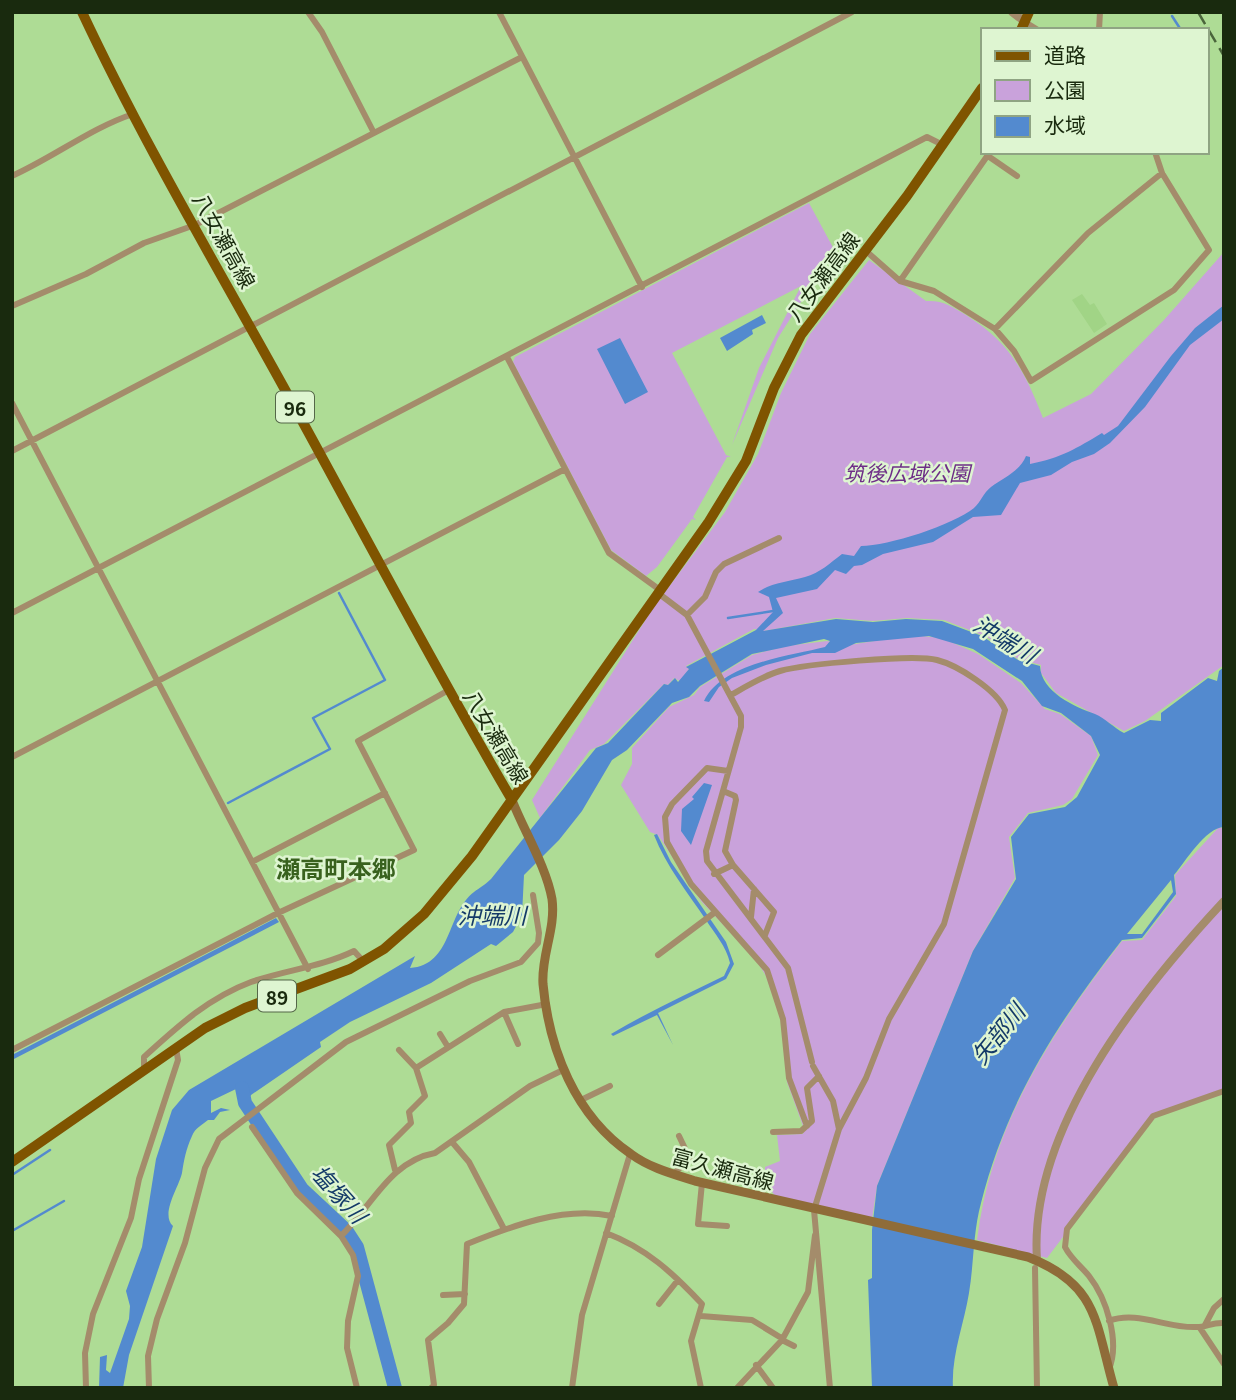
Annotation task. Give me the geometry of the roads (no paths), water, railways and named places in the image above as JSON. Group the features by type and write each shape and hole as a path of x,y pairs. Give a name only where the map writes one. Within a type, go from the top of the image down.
{"main road":[{"name":"八女瀬高線","path":"82,12 133,114 381,564 447,691 512,800 734,481 761,425 774,387 801,335 866,251 981,89"},
{"name":"富久瀬高線","path":"512,800 551,896 554,919 544,969 547,1004 563,1070 580,1101 602,1129 631,1154 673,1174 1033,1262 1065,1275 1081,1290 1093,1313 1114,1388"},
{"name":"89","path":"12,1161 176,1048 245,1008 363,961 384,949 424,914 472,856 512,800"}],"street":[{"path":"308,12 322,32 374,134"},
{"path":"499,12 642,287"},
{"path":"12,451 852,12"},
{"path":"1012,12 1025,21"},
{"path":"12,306 86,274 144,243 195,225 522,57"},
{"path":"12,176 45,161 107,123 133,114"},
{"path":"12,613 321,455 339,443 927,138 943,145"},
{"path":"900,281 989,154 1017,176"},
{"path":"866,251 900,281 934,291 995,329 1014,351 1031,381 1174,290 1209,250 1162,173 1156,154"},
{"path":"995,329 1088,233 1162,173"},
{"path":"507,357 609,553 688,615 732,695 741,716 741,727 706,851 714,874 751,917 788,968 795,984 813,1064 833,1101 839,1129"},
{"path":"12,403 308,969"},
{"path":"12,757 565,469"},
{"path":"688,615 705,597 716,572 724,564 779,538"},
{"path":"732,695 759,680 796,667 910,657 937,660 968,673 998,699 1005,710 944,924 889,1019 866,1078 839,1129 814,1210 830,1388"},
{"path":"12,1050 278,913 414,850 358,741 447,691"},
{"path":"728,771 707,768 699,774 665,817 667,842 691,884 767,971 783,1019 789,1079 807,1126"},
{"path":"723,791 735,796 736,800 724,842 725,851 733,865 774,912 765,935"},
{"path":"252,862 385,793"},
{"path":"714,874 733,865"},
{"path":"751,917 754,889"},
{"path":"531,952 538,943 539,933 533,895"},
{"path":"1037,1388 1033,1262 1038,1221 1043,1193 1074,1106 1102,1054 1145,992 1224,901"},
{"path":"658,955 714,913"},
{"path":"149,1388 148,1356 157,1320 185,1242 205,1168 219,1139 346,1042 470,981 511,967 550,938"},
{"path":"144,1072 144,1057 194,1013 220,996 252,982 308,969 354,951 363,961"},
{"path":"416,1068 504,1012 547,1004"},
{"path":"504,1012 518,1044"},
{"path":"440,1034 448,1047"},
{"path":"86,1388 85,1353 93,1314 131,1218 139,1179 178,1060 176,1048"},
{"path":"395,1170 389,1145 411,1123 409,1112 425,1096 416,1068 399,1050"},
{"path":"341,1236 395,1170 423,1155 435,1153 530,1086 563,1070"},
{"path":"774,1132 801,1131 812,1121 813,1108 807,1088 819,1076"},
{"path":"580,1101 610,1086"},
{"path":"1109,1369 1113,1359 1109,1321 1101,1294 1065,1247 1067,1229 1153,1116 1224,1091"},
{"path":"252,1127 297,1193 341,1236 353,1255 358,1276 348,1321 347,1348 357,1388"},
{"path":"673,1174 690,1159 679,1136"},
{"path":"452,1142 469,1162 504,1229"},
{"path":"572,1388 582,1314 631,1154"},
{"path":"702,1183 698,1224 727,1226"},
{"path":"431,1388 434,1385 428,1340 448,1323 464,1304 467,1244 504,1229 563,1215 612,1216"},
{"path":"737,1388 756,1365 783,1340 808,1293 816,1226"},
{"path":"606,1233 636,1244 702,1304 701,1316 691,1341 701,1388"},
{"path":"659,1304 678,1280"},
{"path":"443,1295 465,1294"},
{"path":"1203,1326 1214,1308 1224,1299"},
{"path":"701,1316 752,1320 794,1346"},
{"path":"1109,1321 1127,1316 1203,1326 1224,1324"},
{"path":"1203,1326 1224,1364"},
{"path":"756,1365 773,1388"}],"water":[{"path":"1224,305 1224,319 1190,345 1145,407 1110,443 1051,475 1020,483 1001,515 973,517 933,542 883,554 862,565 854,566 846,574 835,570 817,589 776,598 783,613 763,631 836,619 873,622 906,619 942,621 982,636 1018,660 1040,666 1046,683 1060,697 1099,716 1124,733 1150,720 1161,721 1161,713 1208,678 1217,681 1219,671 1224,667 1224,827 1203,839 1174,875 1176,894 1142,938 1122,940 1056,1032 1020,1096 992,1165 978,1214 969,1293 954,1364 953,1388 872,1388 868,1280 872,1278 872,1230 877,1186 973,951 1016,879 1011,837 1029,814 1065,807 1077,797 1100,755 1091,736 1061,713 1042,706 1022,681 973,649 929,636 856,643 835,653 812,653 766,665 732,678 719,687 709,702 704,701 713,688 741,670 776,658 825,647 830,641 824,639 752,654 700,686 689,697 672,703 627,750 612,760 582,811 559,840 524,875 522,915 513,932 496,946 491,944 431,983 350,1022 320,1042 321,1047 251,1095 242,1108 236,1089 211,1101 211,1113 221,1108 230,1110 220,1112 214,1120 208,1120 201,1125 190,1141 169,1208 168,1215 173,1226 129,1355 123,1388 99,1388 100,1357 107,1355 106,1370 110,1373 129,1319 130,1306 126,1291 142,1247 156,1159 172,1110 189,1090 415,956 410,968 424,965 434,958 448,937 465,901 491,879 596,748 608,743 664,684 668,685 675,678 678,682 689,669 686,667 756,630 773,612 769,597 758,592 775,584 815,573 842,554 854,556 861,546 903,538 951,521 974,508 988,489 1016,470 1026,456 1030,457 1030,464 1041,462 1068,452 1102,433 1104,435 1118,426 1195,328","holes":["1171,880 1173,892 1142,934 1127,934"]},
{"path":"762,315 766,323 752,330 753,334 727,351 720,338"},
{"path":"620,338 648,392 625,404 597,349"},
{"path":"704,783 712,785 691,845 681,831 682,809 694,799 692,797"},
{"path":"657,834 671,862 726,942 734,964 726,979 658,1013 673,1045 657,1015 613,1036 611,1034 724,976 730,963 720,940 665,858 654,835"},
{"path":"276,918 279,922 12,1060 12,1055"}],"waterway":[{"path":"1172,16 1180,28"},
{"path":"228,803 330,749 313,718 385,680 339,593"},
{"path":"728,618 773,611"},
{"name":"塩塚川","path":"242,1088 245,1103 302,1189 346,1230 357,1247 395,1388"},
{"path":"12,1175 50,1150"},
{"path":"12,1231 64,1201"}],"railway":[{"path":"1198,12 1207,28"},
{"path":"1208,29 1224,56"}],"district":[{"name":"瀬高町本郷","path":"336,867"}],"park label":[{"name":"筑後広域公園","path":"907,472"}],"water label":[{"name":"沖端川","path":"1006,638"},
{"name":"沖端川","path":"492,914"},
{"name":"矢部川","path":"997,1033"}]}
